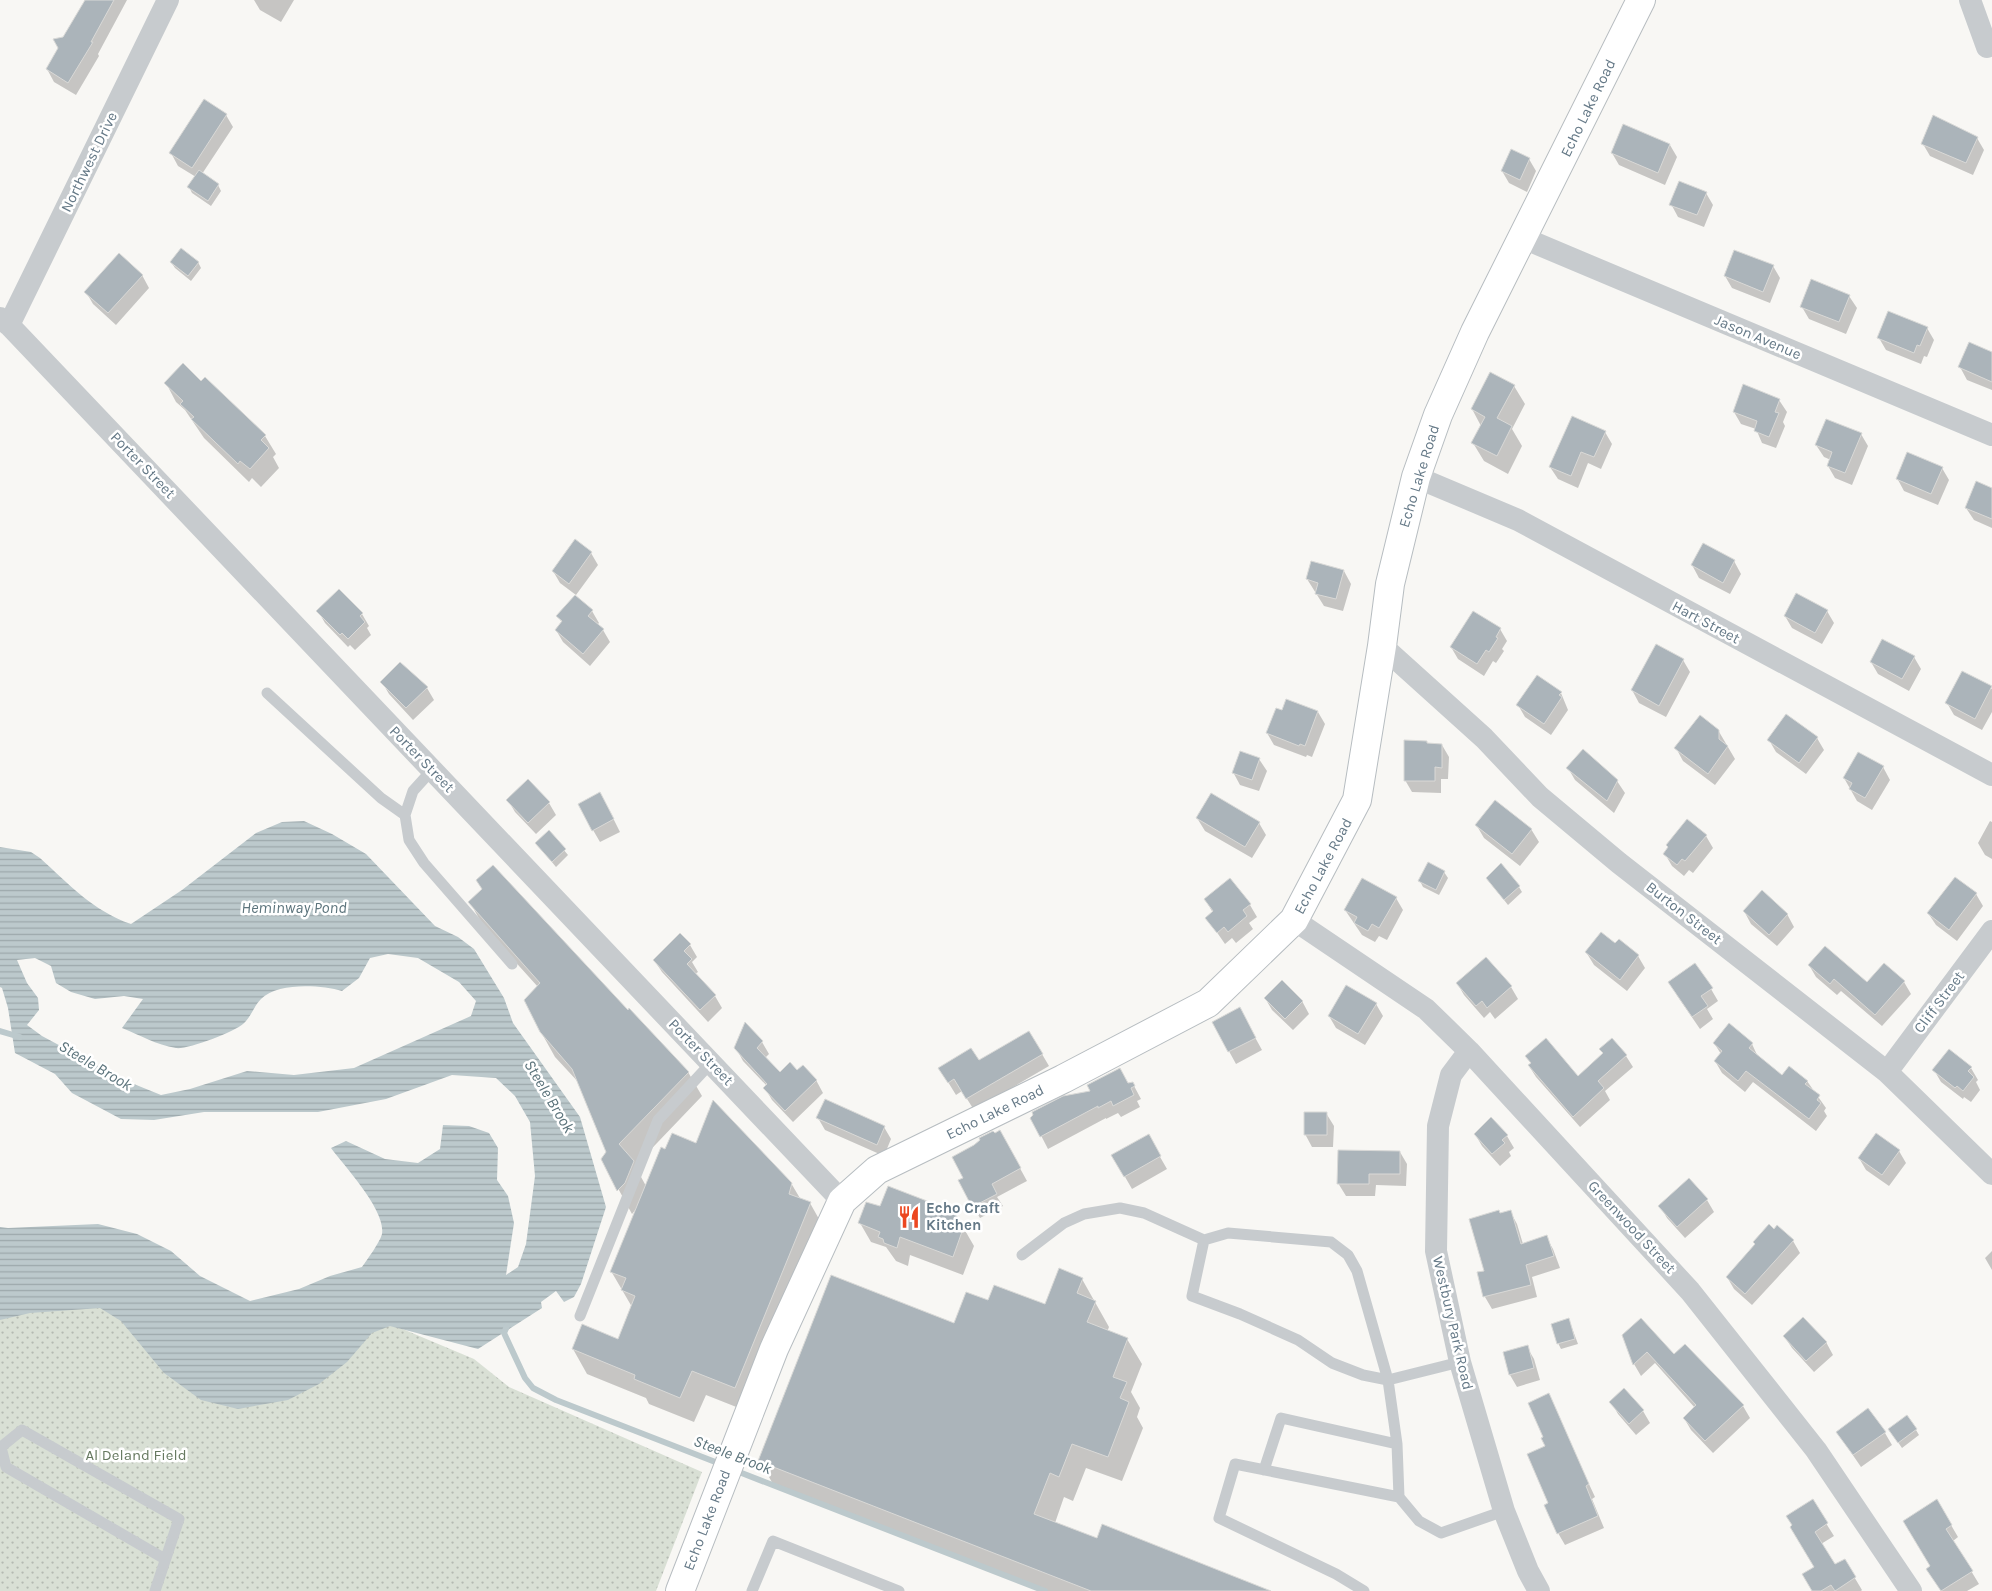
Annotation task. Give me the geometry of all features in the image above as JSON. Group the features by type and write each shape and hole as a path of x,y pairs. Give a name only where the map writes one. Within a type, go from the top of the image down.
{"main road":[{"name":"Echo Lake Road","path":"680,1591 774,1348 842,1201 877,1170 1063,1079 1208,1003 1294,920 1357,800 1390,584 1416,477 1442,407 1476,332 1641,0"}],"street":[{"name":"Northwest Drive","path":"4,321 168,0"},
{"path":"1970,0 1987,47"},
{"name":"Jason Avenue","path":"1523,238 1992,436"},
{"name":"Porter Street","path":"4,321 842,1201"},
{"name":"Hart Street","path":"1416,477 1518,520 1992,776"},
{"name":"Burton Street","path":"1382,646 1484,738 1540,797 1620,863 1887,1072 1992,1174"},
{"name":"Greenwood Street","path":"1294,920 1426,1008 1469,1051 1690,1291 1816,1450 1911,1591"},
{"name":"Cliff Street","path":"1887,1072 1992,931"},
{"name":"Westbury Park Road","path":"1469,1051 1451,1075 1438,1126 1436,1252 1460,1362 1504,1511 1528,1571 1539,1591"}],"lane":[{"path":"267,693 381,798 406,815"},
{"path":"432,770 413,792 406,815 408,840 424,863 512,964"},
{"path":"580,1316 658,1120 711,1063"},
{"path":"1022,1254 1064,1224 1084,1214 1120,1208 1144,1213 1204,1240 1228,1233 1331,1242 1348,1255 1357,1271 1388,1380 1397,1444 1399,1497 1419,1522 1441,1533 1504,1511"},
{"path":"1204,1240 1192,1296 1240,1314 1298,1340 1332,1362 1363,1375 1388,1380 1460,1362"},
{"path":"1264,1470 1281,1418 1397,1444"},
{"path":"155,1591 166,1559 178,1519 22,1430 1,1447 6,1467 166,1559"},
{"path":"1364,1591 1336,1574 1219,1518 1235,1464 1399,1497"},
{"path":"752,1591 773,1540 899,1591"}],"green space":[{"name":"Al Deland Field","path":"0,1265 169,1307 374,1317 474,1359 509,1387 702,1472 656,1591 0,1591"}],"water":[{"name":"Heminway Pond","path":"304,821 332,834 366,854 435,926 458,937 474,949 504,998 513,1023 580,1117 606,1207 581,1284 574,1297 564,1302 556,1291 541,1302 542,1308 478,1349 390,1326 372,1333 347,1362 319,1384 288,1400 238,1409 201,1400 164,1373 121,1321 100,1308 30,1313 0,1320 0,1227 98,1224 137,1234 171,1251 200,1276 250,1301 299,1289 330,1276 362,1267 379,1242 382,1234 382,1224 378,1213 363,1189 331,1148 346,1141 385,1159 418,1163 440,1149 443,1125 469,1126 489,1133 498,1148 497,1180 508,1196 514,1223 506,1275 518,1267 526,1244 535,1176 530,1122 515,1096 496,1078 452,1075 386,1099 318,1112 204,1112 154,1120 121,1119 72,1093 55,1074 15,1053 8,1008 2,988 0,987 0,847 31,852 93,904 131,924 182,890 256,833 282,822","holes":["388,954 418,958 459,982 476,1001 471,1016 354,1068 294,1075 247,1071 190,1089 161,1095 124,1080 42,1036 27,1025 39,1010 38,998 27,983 17,960 35,958 51,966 56,983 71,992 95,999 124,996 143,999 122,1028 169,1047 182,1048 221,1036 243,1024 261,999 278,990 289,987 312,986 342,991 359,978 370,958"]}],"building":[{"path":"85,0 114,0 91,42 93,42 68,83 46,69 58,48 53,39 63,37"},
{"path":"204,99 227,114 192,168 169,153"},
{"path":"1933,115 1978,137 1966,163 1921,144"},
{"path":"1623,124 1670,144 1658,173 1611,153"},
{"path":"1511,149 1530,158 1520,180 1501,171"},
{"path":"199,170 219,184 208,201 187,187"},
{"path":"1679,181 1707,192 1697,215 1669,205"},
{"path":"181,248 199,262 188,276 170,262"},
{"path":"1734,250 1774,265 1763,292 1724,276"},
{"path":"119,253 143,275 108,313 84,292"},
{"path":"1811,279 1850,295 1839,322 1800,307"},
{"path":"1888,311 1928,327 1920,346 1917,345 1914,353 1877,338"},
{"path":"1969,342 1992,352 1992,382 1958,367"},
{"path":"183,363 201,381 205,377 266,435 261,440 269,448 250,469 240,461 238,464 191,419 194,417 180,404 183,401 164,383"},
{"path":"1490,372 1515,385 1497,418 1512,426 1497,456 1471,443 1485,417 1471,409"},
{"path":"1743,384 1780,399 1775,412 1779,413 1769,437 1754,431 1757,421 1733,412"},
{"path":"1572,416 1606,431 1594,457 1581,452 1571,476 1549,467"},
{"path":"1826,419 1862,433 1845,473 1827,466 1832,452 1815,445"},
{"path":"1907,452 1943,467 1931,494 1896,479"},
{"path":"1976,481 1992,488 1992,519 1965,508"},
{"path":"575,539 592,552 569,584 552,571"},
{"path":"1703,543 1735,560 1723,583 1691,565"},
{"path":"1311,561 1344,570 1336,599 1315,594 1318,583 1306,579"},
{"path":"339,589 363,613 360,616 365,622 348,639 342,633 340,635 316,611"},
{"path":"1796,593 1828,610 1815,633 1784,616"},
{"path":"575,595 593,610 588,616 604,629 583,654 555,630 562,621 556,616"},
{"path":"1473,611 1501,628 1496,637 1498,638 1489,652 1486,650 1477,664 1450,647"},
{"path":"1882,639 1915,656 1902,679 1870,662"},
{"path":"1656,644 1684,659 1659,706 1631,690"},
{"path":"400,662 428,687 406,708 380,682"},
{"path":"1962,671 1992,686 1975,719 1945,703"},
{"path":"1537,675 1562,692 1559,695 1562,697 1544,724 1516,705"},
{"path":"1286,699 1318,711 1305,746 1300,744 1299,746 1266,733 1276,708 1282,710"},
{"path":"1786,714 1818,737 1799,763 1767,740"},
{"path":"1700,715 1719,730 1719,739 1728,746 1708,774 1674,748"},
{"path":"1404,740 1442,744 1442,768 1435,767 1435,781 1404,781"},
{"path":"1583,749 1618,780 1607,801 1566,768"},
{"path":"1240,751 1260,758 1252,780 1232,773"},
{"path":"1858,752 1884,766 1865,798 1849,789 1852,783 1843,778"},
{"path":"528,779 550,802 528,823 506,800"},
{"path":"600,792 614,819 592,831 578,804"},
{"path":"1211,793 1260,822 1245,847 1196,818"},
{"path":"1495,800 1532,829 1512,854 1475,825"},
{"path":"1687,819 1707,835 1685,861 1682,859 1677,865 1663,854 1668,847 1666,845"},
{"path":"549,830 566,849 552,862 535,843"},
{"path":"1428,862 1445,871 1436,890 1418,881"},
{"path":"1501,863 1520,886 1504,900 1486,878"},
{"path":"493,865 628,1010 629,1008 689,1072 619,1144 634,1161 625,1183 617,1191 601,1159 606,1152 572,1069 540,1032 524,1000 540,983 468,902 482,889 476,880"},
{"path":"1955,877 1977,893 1949,930 1927,913"},
{"path":"1230,878 1251,904 1243,910 1247,916 1228,932 1224,927 1217,933 1205,918 1213,911 1204,899"},
{"path":"1362,878 1397,897 1379,928 1372,924 1368,931 1354,923 1357,917 1344,910"},
{"path":"1762,890 1788,914 1769,935 1743,911"},
{"path":"1601,932 1615,943 1619,939 1639,955 1620,980 1585,952"},
{"path":"680,933 691,944 684,951 692,959 687,964 716,995 700,1010 653,960"},
{"path":"1825,946 1867,982 1884,963 1905,981 1875,1015 1834,979 1830,984 1808,965"},
{"path":"1486,957 1512,986 1487,1008 1482,1001 1476,1006 1456,983"},
{"path":"1695,963 1713,988 1701,996 1708,1006 1692,1017 1668,982"},
{"path":"1282,980 1303,1001 1285,1019 1264,998"},
{"path":"1346,985 1377,1003 1358,1034 1328,1016"},
{"path":"1240,1007 1256,1038 1228,1052 1212,1022"},
{"path":"745,1022 763,1041 757,1048 780,1072 790,1062 797,1070 803,1065 817,1080 785,1111 763,1088 767,1084 734,1048"},
{"path":"1729,1023 1753,1043 1749,1048 1782,1075 1789,1066 1808,1081 1805,1084 1820,1095 1817,1100 1821,1103 1809,1119 1746,1071 1738,1081 1714,1061 1722,1051 1713,1043"},
{"path":"1029,1031 1043,1054 966,1099 954,1079 948,1083 938,1068 971,1048 979,1060"},
{"path":"1546,1038 1578,1076 1603,1053 1599,1049 1612,1038 1627,1055 1598,1081 1604,1088 1573,1117 1528,1065 1531,1063 1525,1056"},
{"path":"1949,1049 1972,1067 1968,1071 1974,1077 1963,1091 1957,1086 1955,1088 1932,1070"},
{"path":"1120,1068 1128,1083 1133,1082 1135,1086 1131,1088 1134,1095 1113,1106 1111,1101 1098,1108 1098,1106 1040,1137 1030,1118 1033,1115 1032,1112 1063,1096 1090,1091 1087,1085"},
{"path":"825,1099 885,1126 877,1145 816,1118"},
{"path":"713,1100 792,1183 789,1194 811,1202 735,1388 692,1371 680,1398 634,1379 635,1375 572,1349 582,1324 618,1339 635,1296 621,1290 626,1278 610,1272 661,1147 665,1149 672,1133 696,1143"},
{"path":"1304,1112 1327,1112 1327,1135 1304,1135"},
{"path":"1491,1117 1508,1135 1502,1140 1505,1143 1492,1154 1474,1134"},
{"path":"1000,1130 1021,1168 992,1184 997,1194 972,1207 958,1180 963,1178 952,1157 974,1145 980,1140 979,1138 993,1131 995,1133"},
{"path":"1876,1133 1900,1150 1882,1175 1858,1158"},
{"path":"1149,1134 1161,1156 1124,1177 1111,1155"},
{"path":"1338,1150 1400,1151 1400,1174 1369,1174 1369,1184 1337,1184"},
{"path":"1689,1178 1708,1199 1677,1227 1658,1206"},
{"name":"Echo Craft Kitchen","path":"888,1186 953,1211 964,1226 953,1257 900,1237 897,1248 884,1243 883,1239 878,1237 880,1232 858,1223 866,1202 880,1206"},
{"path":"1499,1210 1500,1213 1511,1210 1521,1244 1547,1235 1554,1256 1526,1265 1531,1285 1483,1297 1477,1272 1484,1271 1469,1219"},
{"path":"1769,1224 1774,1229 1777,1225 1794,1240 1745,1294 1726,1277 1755,1244 1753,1242"},
{"path":"1059,1268 1083,1278 1077,1293 1096,1301 1087,1322 1128,1338 1113,1377 1127,1382 1120,1398 1129,1402 1108,1457 1072,1444 1059,1477 1050,1473 1034,1514 1097,1538 1102,1524 1271,1591 1091,1591 758,1461 831,1275 954,1323 966,1292 988,1300 994,1285 1045,1304"},
{"path":"1803,1317 1827,1342 1806,1361 1783,1336"},
{"path":"1569,1318 1575,1339 1557,1344 1551,1324"},
{"path":"1641,1318 1674,1354 1685,1344 1744,1405 1705,1441 1683,1418 1696,1405 1647,1352 1633,1365 1622,1335"},
{"path":"1528,1345 1534,1368 1509,1375 1503,1352"},
{"path":"1624,1388 1644,1410 1629,1424 1609,1402"},
{"path":"1549,1393 1589,1484 1586,1486 1598,1516 1557,1534 1544,1505 1548,1503 1527,1454 1545,1446 1528,1403"},
{"path":"1868,1408 1886,1432 1853,1455 1836,1432"},
{"path":"1907,1415 1917,1429 1898,1443 1888,1429"},
{"path":"1813,1499 1828,1523 1815,1532 1835,1564 1845,1559 1856,1577 1835,1591 1831,1585 1821,1591 1812,1591 1802,1574 1814,1567 1790,1527 1792,1525 1786,1516"},
{"path":"1937,1499 1952,1525 1946,1529 1973,1571 1941,1591 1926,1569 1930,1566 1903,1521"}],"waterway":[{"name":"Steele Brook","path":"0,1031 20,1037"},
{"name":"Steele Brook","path":"507,1326 504,1333 525,1378 533,1388 556,1400 723,1465"},
{"name":"Steele Brook","path":"734,1470 1045,1591"}],"place":[{"name":"Echo Craft Kitchen","path":"909,1217"}]}
